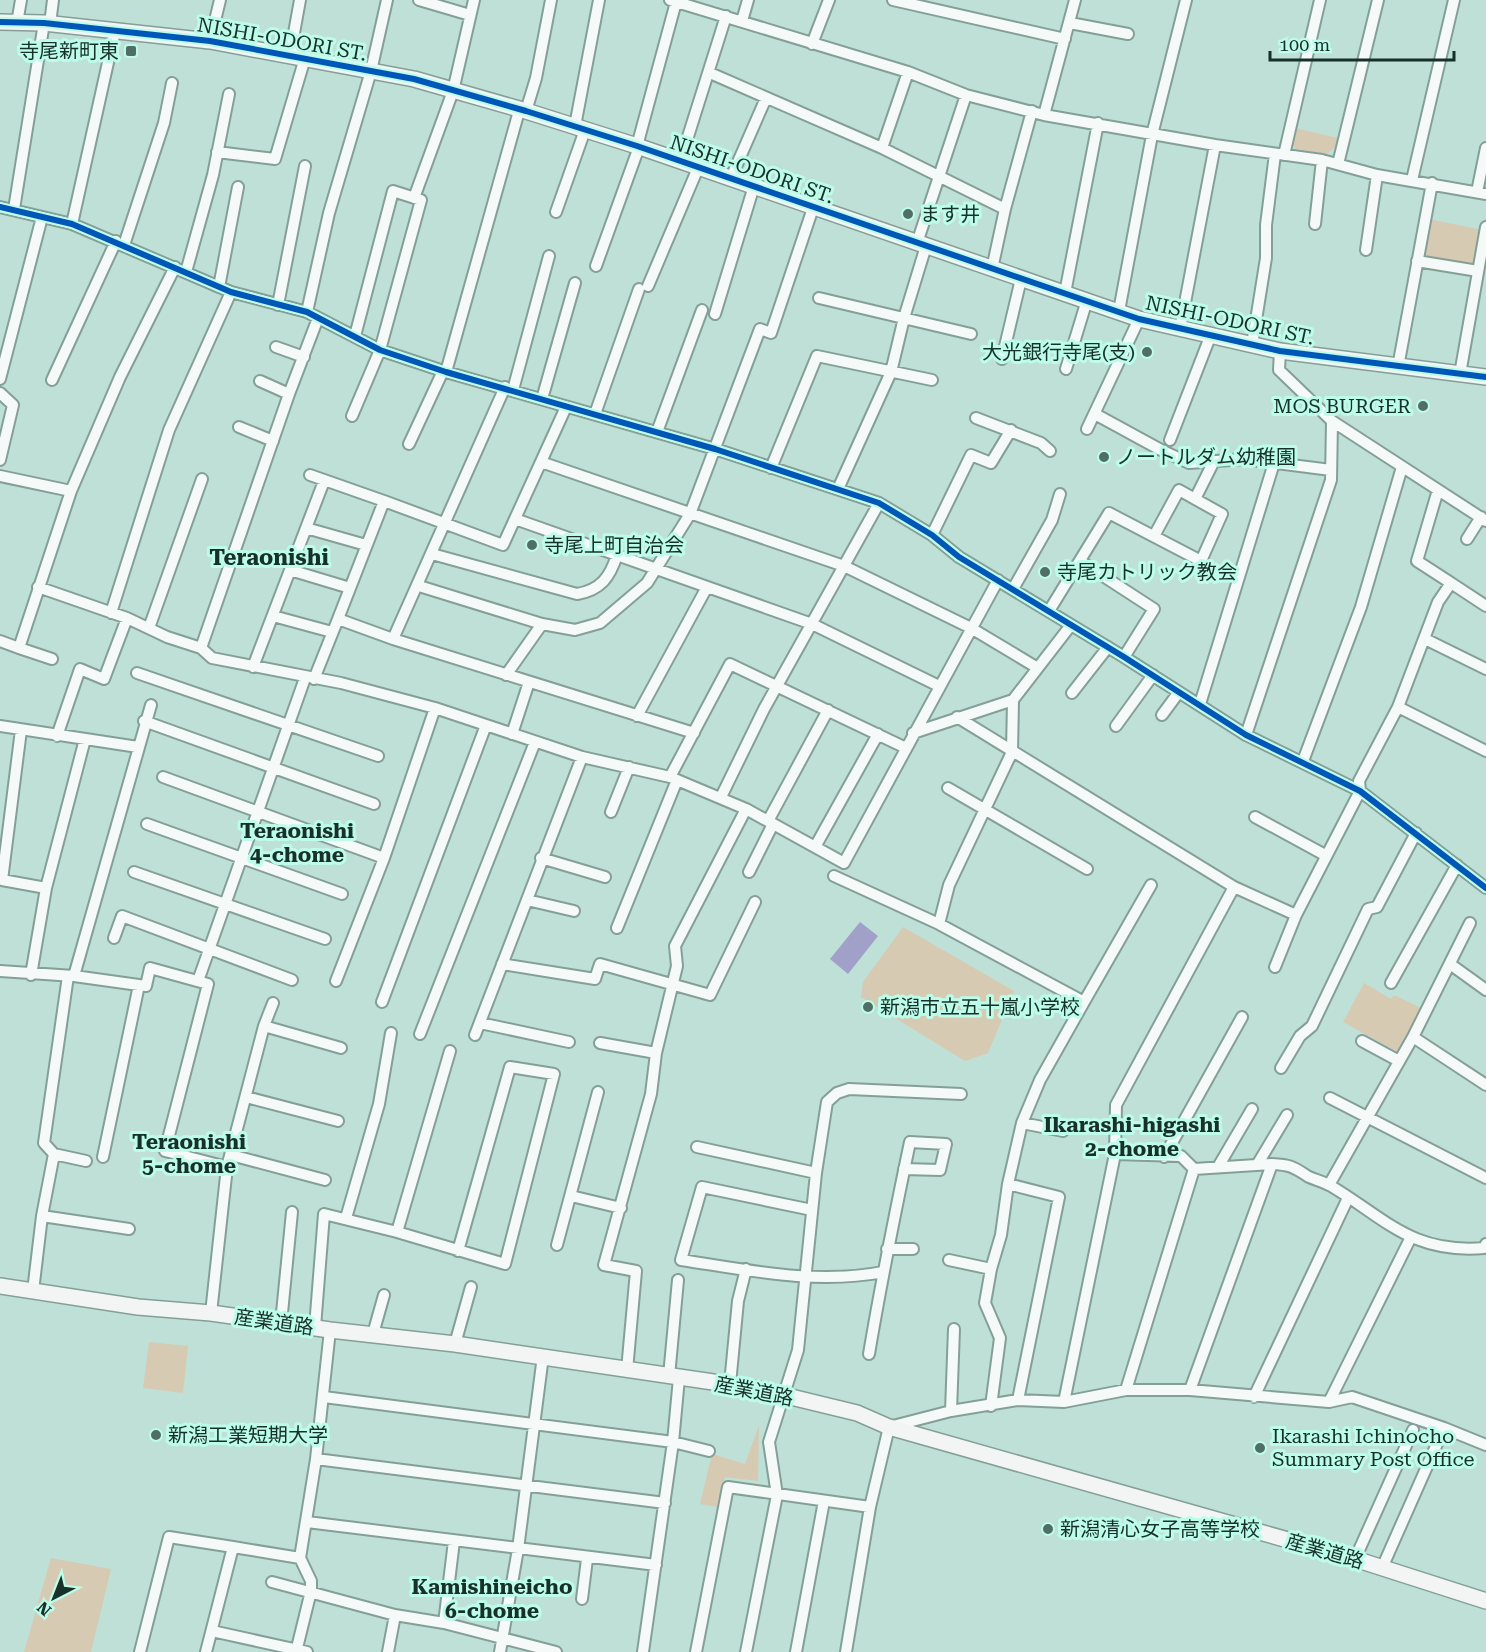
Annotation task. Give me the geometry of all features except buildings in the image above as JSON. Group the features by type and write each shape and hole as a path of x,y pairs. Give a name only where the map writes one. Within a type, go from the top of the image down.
{"street":[{"path":"17,23 21,0"},
{"path":"14,209 53,0"},
{"path":"210,41 220,0"},
{"path":"217,152 275,159 298,56 300,0"},
{"path":"307,312 329,213 371,71 387,0"},
{"path":"419,0 470,15"},
{"path":"414,198 453,91 474,0"},
{"path":"409,444 445,371 523,111 536,78 551,0"},
{"path":"556,212 580,128 599,0"},
{"path":"596,267 638,147 672,0 908,72 966,95 1044,115 1098,123 1152,135 1322,160 1377,175 1481,193 1486,148"},
{"path":"742,21 748,0"},
{"path":"812,44 829,0"},
{"path":"893,0 1065,39"},
{"path":"1044,115 1075,0"},
{"path":"1119,311 1152,135 1186,0"},
{"path":"1252,345 1266,258 1266,225 1280,154 1320,0"},
{"path":"1338,164 1378,0"},
{"path":"1412,180 1454,0"},
{"path":"680,162 710,73 726,16"},
{"name":"NISHI-ODORI ST.","path":"0,22 47,24 210,41 414,79 638,147 1139,319 1210,337 1280,351 1486,377"},
{"path":"1070,23 1128,34"},
{"path":"72,224 115,31"},
{"path":"882,148 908,72"},
{"path":"710,73 882,148 1005,209"},
{"path":"52,380 120,243 164,123 172,83"},
{"path":"186,272 217,152 229,94"},
{"path":"838,489 891,372 940,176 966,95"},
{"path":"731,178 766,98"},
{"path":"992,269 1005,209 1032,111"},
{"path":"1065,293 1098,123"},
{"path":"1180,329 1215,145"},
{"path":"1315,224 1322,160"},
{"path":"278,305 305,166"},
{"path":"595,414 643,288 698,168"},
{"path":"1366,250 1377,175"},
{"path":"1398,367 1432,183"},
{"path":"715,314 754,186"},
{"path":"219,287 238,187"},
{"path":"352,416 380,350 421,200 393,191 355,336"},
{"path":"0,207 72,224 231,292 307,312 380,350 566,407 715,449 879,503 932,535 959,557 1200,704 1246,735 1360,791 1486,888"},
{"path":"419,586 542,624 575,630 600,623 647,584 690,514 760,329 771,333 813,208"},
{"path":"0,379 42,216"},
{"path":"1460,374 1486,227"},
{"path":"393,639 509,389 549,256"},
{"path":"1417,261 1478,272"},
{"path":"19,648 71,491 120,377 175,267"},
{"path":"1002,359 1021,279"},
{"path":"542,399 575,283"},
{"path":"111,613 169,430 231,292"},
{"path":"819,298 971,334"},
{"path":"1066,369 1087,300"},
{"path":"657,432 702,310"},
{"path":"201,648 289,394 318,318"},
{"path":"1087,429 1139,319"},
{"path":"1170,440 1210,337"},
{"path":"276,347 304,357"},
{"path":"1280,351 1278,370 1332,421 1485,520 1467,539"},
{"path":"771,468 817,357 932,380"},
{"path":"260,381 289,394"},
{"path":"0,393 13,405 0,460"},
{"path":"310,475 503,544 566,407"},
{"path":"1095,414 1189,463 1244,459 1331,470"},
{"path":"976,418 1041,443 1050,451"},
{"path":"1246,735 1331,480 1332,421"},
{"path":"239,427 273,441"},
{"path":"932,535 972,455 991,464 1011,430"},
{"path":"1195,498 1214,461"},
{"path":"541,462 844,566 971,628 1036,667"},
{"path":"1200,704 1274,463"},
{"path":"1303,761 1361,607 1402,467"},
{"path":"0,476 71,491"},
{"path":"148,628 202,479"},
{"path":"253,667 324,481"},
{"path":"1049,611 1109,513 1201,561 1222,513 1179,490 1154,536"},
{"path":"1438,490 1417,561 1486,606"},
{"path":"1013,589 1052,520 1060,494"},
{"path":"198,981 289,725 338,619 384,501"},
{"path":"721,797 778,686 879,503"},
{"path":"515,519 812,624 939,686"},
{"path":"306,528 366,545"},
{"path":"432,554 577,594 590,592 602,584 611,575 617,555"},
{"path":"1080,561 1154,609 1124,657"},
{"path":"290,570 350,588"},
{"path":"38,587 127,618 201,648 212,658 309,679 341,683 435,708 582,757 674,778 746,809 844,863 998,580"},
{"path":"1275,967 1296,915 1360,791 1359,781 1398,707 1438,602 1451,583"},
{"path":"637,716 707,587"},
{"path":"273,616 332,632"},
{"path":"57,736 80,669 104,679 127,618"},
{"path":"338,619 393,639 694,733"},
{"path":"506,675 542,624"},
{"path":"939,924 949,885 1012,752 1013,700 1036,667 1071,625"},
{"path":"1425,639 1486,669"},
{"path":"0,641 52,659"},
{"path":"1072,693 1108,647"},
{"path":"617,928 674,778 694,733 730,664 906,748"},
{"path":"137,673 378,756"},
{"path":"1116,726 1153,675"},
{"path":"512,734 528,682"},
{"path":"1162,715 1179,692"},
{"path":"914,733 1013,700"},
{"path":"86,1161 54,1154 44,1143 70,976 144,721 151,705"},
{"path":"1398,707 1486,751"},
{"path":"336,981 384,858 435,708"},
{"path":"749,872 828,710"},
{"path":"957,717 1234,887 1296,915"},
{"path":"144,721 374,804"},
{"path":"382,1002 486,725"},
{"path":"0,726 138,747"},
{"path":"21,730 2,880 46,888"},
{"path":"815,847 878,734"},
{"path":"31,975 46,888 85,739"},
{"path":"420,1034 535,742"},
{"path":"475,1035 541,858 582,757"},
{"path":"611,812 629,767"},
{"path":"163,777 384,858"},
{"path":"948,788 1087,869"},
{"path":"627,1370 636,1271 604,1265 651,1094 656,1053 677,966 675,946 746,809"},
{"path":"1255,817 1325,855"},
{"path":"147,825 342,894"},
{"path":"1281,1068 1300,1036 1312,1026 1368,909 1377,907 1416,833"},
{"path":"541,858 605,877"},
{"path":"1391,983 1457,866"},
{"path":"134,872 325,939"},
{"path":"834,876 939,924 1084,1002"},
{"path":"991,1406 1000,1338 985,1302 991,1269 1001,1235 1008,1184 1022,1123 1040,1080 1150,885"},
{"path":"1064,1402 1115,1154 1116,1106 1234,887"},
{"path":"526,900 574,911"},
{"path":"502,964 595,980 600,964 671,986 710,995 755,902"},
{"path":"114,938 122,916 292,980"},
{"path":"1329,1185 1413,1036 1470,923"},
{"path":"1450,964 1486,990"},
{"path":"0,971 70,976 146,986 150,968 208,984 165,1151 227,1167"},
{"path":"103,1157 139,985"},
{"path":"211,1312 227,1167 264,1026 273,1003"},
{"path":"1164,1157 1242,1017"},
{"path":"480,1023 569,1042"},
{"path":"264,1026 341,1048"},
{"path":"346,1218 379,1104 391,1034"},
{"path":"1413,1036 1486,1086"},
{"path":"1362,1041 1399,1061"},
{"path":"600,1043 656,1053"},
{"path":"397,1232 450,1050"},
{"path":"212,1631 300,1651 311,1581 300,1557 324,1397 322,1329 324,1214 397,1232 458,1251 505,1264 554,1074 510,1067 458,1251"},
{"path":"747,1652 777,1495 769,1442 798,1350 816,1173 826,1102 837,1093 849,1089 961,1094"},
{"path":"557,1245 598,1092"},
{"path":"246,1097 338,1121"},
{"path":"1330,1098 1486,1178"},
{"path":"1218,1167 1252,1109"},
{"path":"1257,1165 1287,1115"},
{"path":"1022,1123 1063,1131"},
{"path":"697,1147 816,1173"},
{"path":"33,1291 42,1216 54,1154"},
{"path":"1115,1154 1181,1156 1194,1169 1272,1164 1293,1165 1310,1177 1329,1185 1410,1239 1446,1249 1484,1248 1486,1244"},
{"path":"231,1155 325,1180"},
{"path":"1190,1390 1272,1164"},
{"path":"869,1354 887,1249 904,1169"},
{"path":"1126,1390 1194,1169"},
{"path":"1008,1184 1059,1197 1018,1400"},
{"path":"812,1210 702,1187 681,1260 806,1278 854,1278 883,1272"},
{"path":"571,1196 621,1208"},
{"path":"1254,1397 1348,1198"},
{"path":"281,1323 292,1212"},
{"path":"42,1216 129,1229"},
{"path":"1329,1402 1410,1239"},
{"path":"887,1249 913,1249"},
{"path":"949,1260 991,1269"},
{"path":"730,1384 738,1301 746,1269"},
{"path":"644,1652 673,1442 678,1280"},
{"name":"産業道路","path":"0,1286 138,1307 211,1312 322,1329 455,1344 730,1384 857,1413 889,1427 1355,1559 1486,1601"},
{"path":"455,1344 471,1287"},
{"path":"373,1334 384,1295"},
{"path":"951,1411 954,1329"},
{"path":"500,1652 518,1550 543,1356"},
{"path":"846,1652 870,1507 889,1427 951,1411 1018,1400 1064,1402 1126,1390 1190,1390 1329,1402 1352,1397 1444,1428 1486,1445"},
{"path":"324,1397 673,1442 709,1450"},
{"path":"1382,1568 1444,1428"},
{"path":"1355,1559 1413,1430"},
{"path":"315,1459 665,1503"},
{"path":"696,1652 728,1487 870,1507"},
{"path":"796,1652 824,1502"},
{"path":"307,1522 586,1559 656,1566"},
{"path":"140,1652 169,1537 300,1557"},
{"path":"444,1623 454,1541"},
{"path":"206,1652 233,1547"},
{"path":"582,1599 586,1559"},
{"path":"272,1582 395,1615 444,1623 556,1652"},
{"path":"388,1652 395,1615"}],"shaded area":[{"path":"1295,128 1338,138 1335,147 1327,154 1296,149 1291,144"},
{"path":"1428,219 1483,230 1476,269 1420,259"},
{"path":"903,927 1014,991 988,1053 965,1061 861,997 863,982"},
{"path":"1364,983 1391,999 1394,995 1423,1009 1398,1052 1343,1022"},
{"path":"149,1342 188,1346 183,1393 143,1388"},
{"path":"759,1425 758,1481 725,1477 717,1507 700,1504 712,1454 745,1464"},
{"path":"51,1558 111,1569 91,1652 24,1652"}],"water":[{"path":"860,922 878,936 848,974 830,959"}],"cycle path":[{"path":"0,22 44,23 210,41 414,79 637,146 1139,319 1280,351 1486,377"},
{"path":"0,207 72,224 231,292 307,312 380,350 446,372 715,449 879,503 932,535 959,557 1124,657 1246,735 1360,791 1486,888"}],"place":[{"name":"寺尾新町東","path":"131,51"},
{"name":"ます井","path":"908,214"},
{"name":"大光銀行寺尾(支)","path":"1147,352"},
{"name":"MOS BURGER","path":"1423,406"},
{"name":"ノートルダム幼稚園","path":"1104,457"},
{"name":"寺尾上町自治会","path":"532,545"},
{"name":"寺尾カトリック教会","path":"1045,572"},
{"name":"新潟市立五十嵐小学校","path":"868,1007"},
{"name":"新潟工業短期大学","path":"156,1435"},
{"name":"Ikarashi Ichinocho Summary Post Office","path":"1260,1448"},
{"name":"新潟清心女子高等学校","path":"1048,1529"}],"district":[{"name":"Teraonishi","path":"269,557"},
{"name":"Teraonishi 4-chome","path":"297,843"},
{"name":"Ikarashi-higashi 2-chome","path":"1132,1137"},
{"name":"Teraonishi 5-chome","path":"189,1154"},
{"name":"Kamishineicho 6-chome","path":"492,1599"}]}
